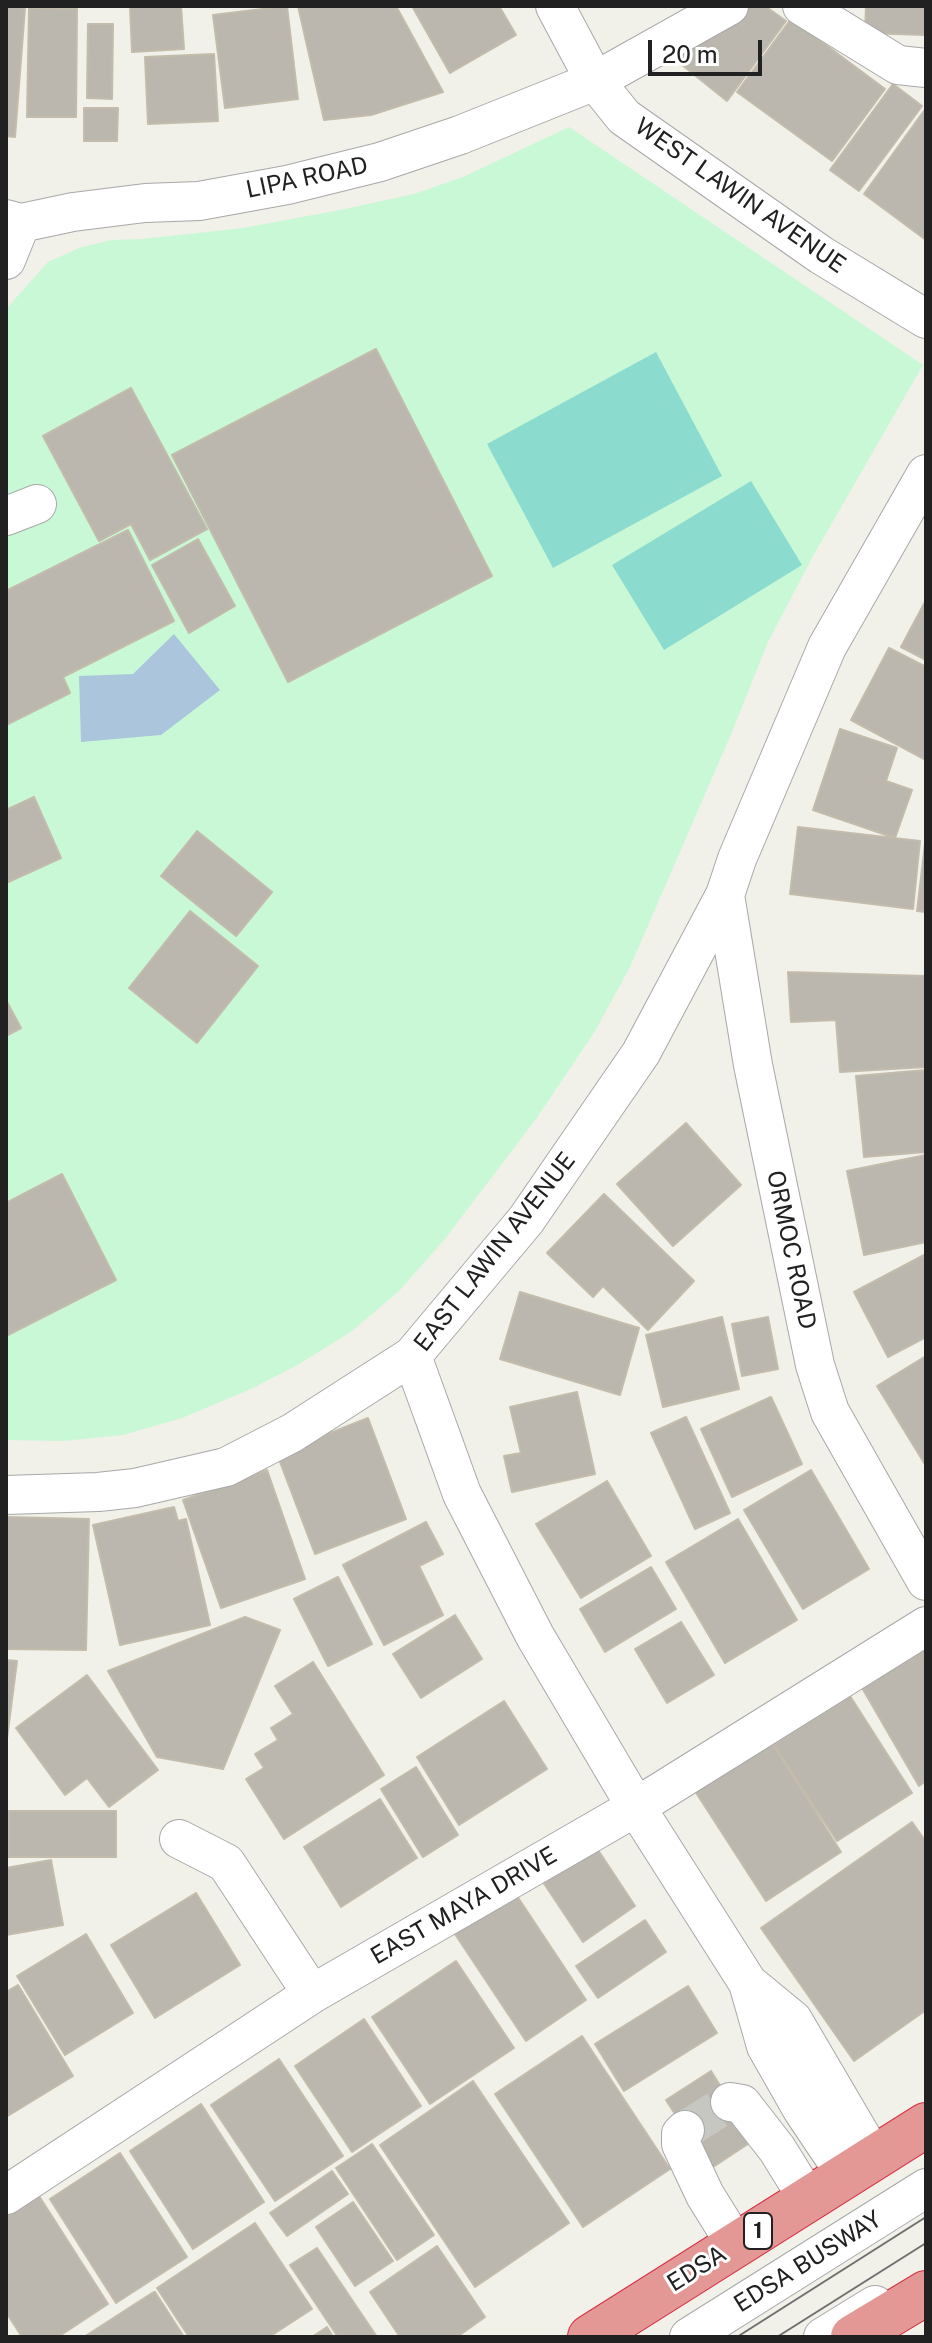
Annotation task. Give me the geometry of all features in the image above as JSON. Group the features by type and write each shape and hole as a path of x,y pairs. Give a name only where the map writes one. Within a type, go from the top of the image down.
{"highway":[{"name":"EDSA","path":"590,2337 926,2125"},
{"path":"853,2337 926,2293"}],"street":[{"name":"WEST LAWIN AVENUE","path":"555,6 595,81 624,117 821,255 926,319"},
{"name":"LIPA ROAD","path":"14,221 145,203 199,201 324,177 380,162 460,135 595,81 729,6"},
{"path":"802,6 898,65 926,68"},
{"path":"6,260 14,221"},
{"name":"EAST LAWIN AVENUE","path":"860,2166 793,2020 748,1983 636,1807 535,1636 462,1494 412,1356 526,1220 632,1066 725,895 737,859 827,647 926,474"},
{"name":"ORMOC ROAD","path":"725,895 753,1065 815,1365 830,1412 926,1581"},
{"path":"6,1495 135,1488 226,1467 292,1433 412,1356"},
{"name":"EAST MAYA DRIVE","path":"6,2195 312,1994 636,1807 926,1626"},
{"path":"179,1839 226,1863 312,1994"},
{"path":"730,2102 742,2104 777,2149 808,2199"},
{"path":"685,2130 681,2134 681,2144 705,2195 736,2245"},
{"name":"EDSA BUSWAY","path":"689,2337 926,2188"},
{"path":"823,2337 926,2272"}],"green space":[{"path":"569,127 923,365 813,556 768,642 630,967 595,1031 536,1119 444,1240 399,1291 352,1331 253,1388 182,1418 123,1435 63,1441 6,1440 6,309 48,262 79,248 111,240 243,228 414,194 463,177"}],"shaded area":[{"path":"656,352 722,476 553,568 487,444"},
{"path":"751,481 802,565 664,650 612,565"},
{"path":"174,634 220,690 161,735 81,742 79,676 133,674"}],"building":[{"path":"6,6 25,8 15,137 6,136"},
{"path":"130,6 181,6 184,49 132,52"},
{"path":"287,6 298,99 225,108 213,15"},
{"path":"298,6 396,6 443,92 371,115 324,120"},
{"path":"412,6 499,6 516,35 450,73"},
{"path":"738,6 765,6 786,21 727,101 661,48"},
{"path":"866,6 926,6 926,35 865,33"},
{"path":"29,8 77,9 76,117 27,117"},
{"path":"791,19 885,89 832,161 737,92"},
{"path":"88,24 113,24 112,99 87,98"},
{"path":"214,54 218,121 148,124 145,57"},
{"path":"893,84 922,106 859,191 830,170"},
{"path":"84,108 118,108 117,141 84,141"},
{"path":"926,108 926,240 864,194"},
{"path":"376,349 492,576 288,682 172,455"},
{"path":"131,388 207,529 150,560 131,524 99,541 43,436"},
{"path":"128,530 174,621 63,677 70,693 6,725 6,591"},
{"path":"198,539 235,606 189,633 152,565"},
{"path":"926,600 926,660 901,647"},
{"path":"889,648 926,667 926,760 851,720"},
{"path":"840,729 897,748 886,781 912,790 895,838 813,810"},
{"path":"34,797 61,858 6,883 6,810"},
{"path":"798,827 920,841 913,909 790,894"},
{"path":"197,831 272,892 236,936 161,876"},
{"path":"926,844 926,912 917,911"},
{"path":"190,911 258,966 197,1043 129,988"},
{"path":"788,972 926,976 926,1067 840,1072 836,1020 791,1022"},
{"path":"6,1000 21,1028 6,1036"},
{"path":"926,1070 926,1152 864,1157 856,1076"},
{"path":"686,1123 741,1185 673,1246 617,1184"},
{"path":"926,1155 926,1242 864,1255 847,1171"},
{"path":"62,1174 116,1280 6,1336 6,1203"},
{"path":"604,1194 694,1281 648,1330 603,1286 593,1297 547,1253"},
{"path":"926,1254 926,1337 888,1357 854,1292"},
{"path":"520,1292 639,1328 620,1395 500,1359"},
{"path":"722,1317 739,1389 663,1407 646,1335"},
{"path":"768,1317 778,1369 742,1376 732,1324"},
{"path":"926,1356 926,1466 877,1386"},
{"path":"577,1392 595,1474 512,1492 504,1456 521,1453 510,1407"},
{"path":"771,1397 802,1464 732,1497 701,1429"},
{"path":"686,1417 730,1513 695,1529 651,1433"},
{"path":"368,1418 406,1519 315,1554 277,1454"},
{"path":"267,1470 305,1579 221,1608 183,1500"},
{"path":"811,1470 869,1569 803,1609 744,1510"},
{"path":"607,1481 651,1556 581,1598 536,1524"},
{"path":"174,1507 178,1521 186,1519 210,1625 120,1645 93,1525"},
{"path":"6,1517 89,1519 86,1650 6,1649"},
{"path":"738,1519 797,1620 725,1663 666,1562"},
{"path":"426,1522 443,1554 419,1566 443,1615 384,1645 343,1565"},
{"path":"651,1567 676,1609 605,1652 580,1609"},
{"path":"338,1577 372,1644 328,1666 294,1599"},
{"path":"455,1615 482,1659 421,1698 393,1654"},
{"path":"245,1617 280,1630 223,1769 157,1757 108,1671"},
{"path":"681,1622 714,1675 667,1703 635,1649"},
{"path":"926,1643 926,1781 919,1786 861,1686"},
{"path":"6,1660 17,1661 6,1746"},
{"path":"313,1662 384,1775 284,1839 246,1779 264,1768 255,1754 278,1740 271,1728 293,1714 275,1686"},
{"path":"87,1675 158,1770 109,1807 87,1778 65,1795 16,1728"},
{"path":"850,1696 912,1793 837,1841 774,1745"},
{"path":"504,1701 547,1769 459,1825 417,1757"},
{"path":"771,1742 841,1852 766,1901 695,1791"},
{"path":"416,1767 458,1835 423,1857 381,1789"},
{"path":"380,1799 417,1858 341,1907 304,1847"},
{"path":"9,1811 116,1811 116,1857 9,1857"},
{"path":"912,1822 926,1842 926,2010 854,2061 761,1928"},
{"path":"596,1847 635,1906 583,1942 543,1882"},
{"path":"51,1860 63,1925 6,1935 6,1868"},
{"path":"513,1890 586,2000 526,2041 453,1931"},
{"path":"196,1893 240,1965 155,2018 111,1945"},
{"path":"645,1920 666,1952 598,1998 576,1966"},
{"path":"86,1934 133,2013 65,2055 17,1976"},
{"path":"456,1961 514,2048 430,2104 372,2017"},
{"path":"18,1985 73,2076 6,2117 6,1992"},
{"path":"688,1986 717,2033 624,2091 595,2044"},
{"path":"364,2019 421,2106 352,2152 295,2066"},
{"path":"582,2036 670,2169 583,2227 495,2094"},
{"path":"279,2059 343,2156 275,2201 211,2105"},
{"path":"711,2071 754,2140 710,2169 666,2100"},
{"path":"473,2081 569,2223 475,2287 380,2145"},
{"path":"201,2104 264,2202 193,2249 130,2151"},
{"path":"372,2144 434,2235 397,2260 336,2168"},
{"path":"120,2153 187,2257 116,2303 50,2199"},
{"path":"332,2171 348,2194 287,2236 270,2213"},
{"path":"39,2196 108,2304 58,2337 22,2337 6,2312 6,2217"},
{"path":"353,2202 393,2261 355,2286 316,2227"},
{"path":"255,2223 312,2309 269,2337 189,2337 157,2288"},
{"path":"437,2246 485,2317 457,2337 400,2337 370,2292"},
{"path":"317,2248 377,2337 338,2337 290,2265"},
{"path":"155,2292 184,2337 84,2337 152,2293"},
{"path":"327,2327 333,2337 312,2337"}],"tunnel":[{"path":"685,2130 730,2102"}],"tram line":[{"path":"737,2337 926,2217"},
{"path":"777,2337 926,2243"}]}
